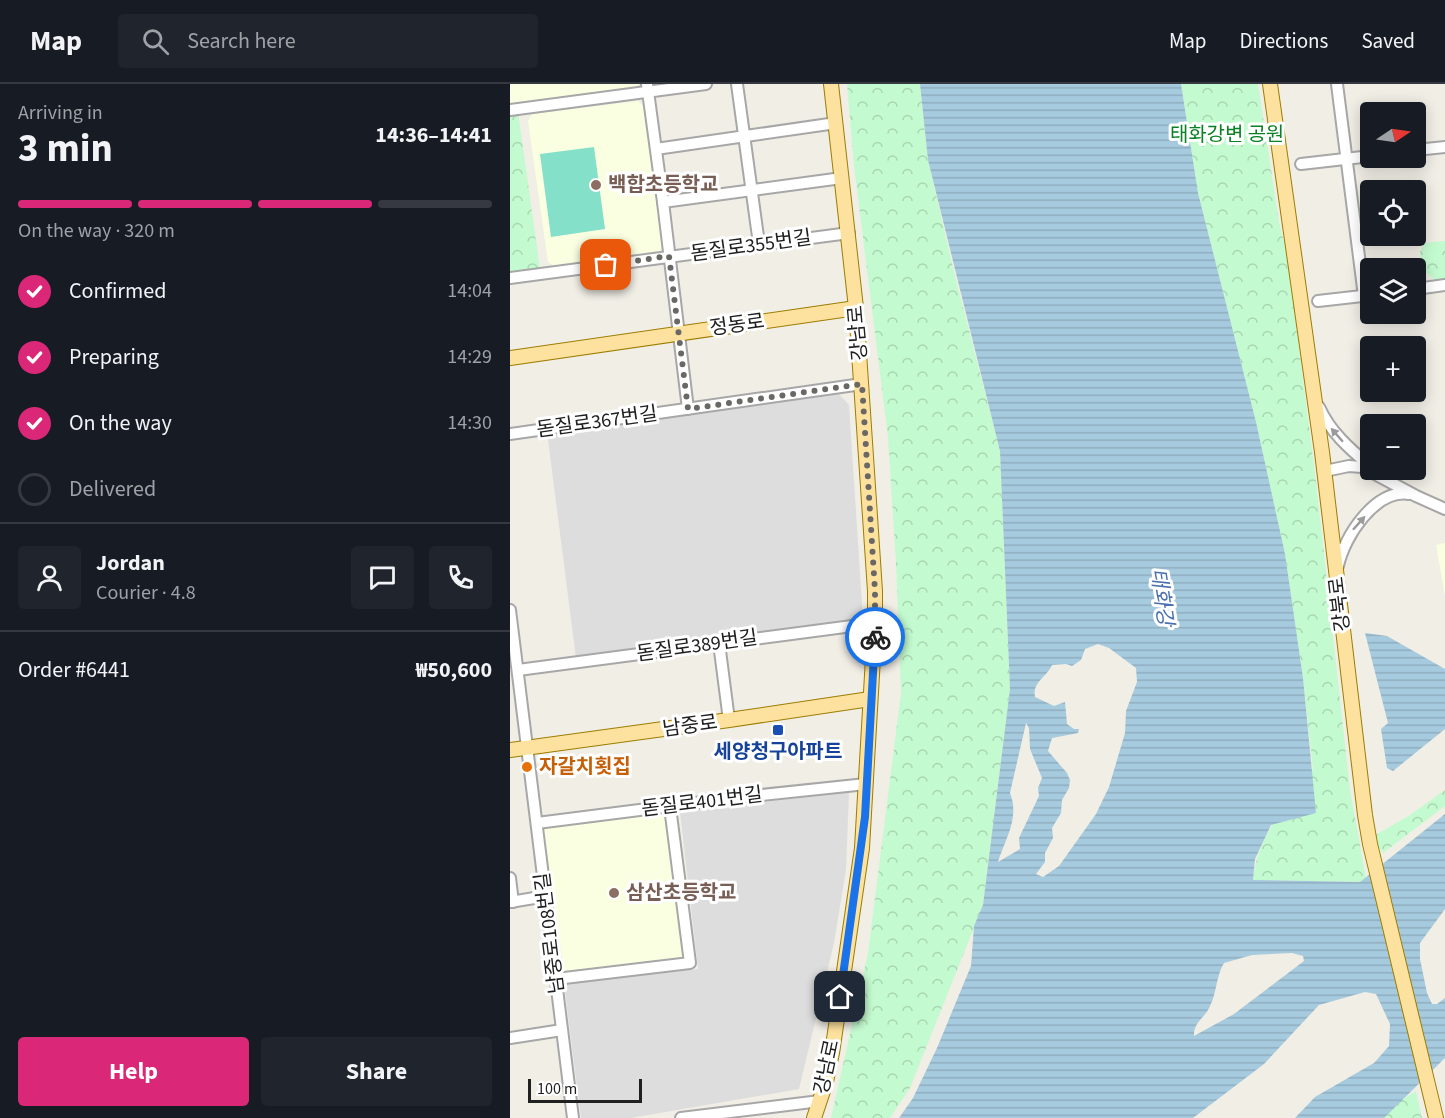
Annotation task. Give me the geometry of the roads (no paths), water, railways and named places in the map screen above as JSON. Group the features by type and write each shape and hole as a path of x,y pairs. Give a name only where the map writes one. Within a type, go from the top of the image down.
{"main road":[{"name":"강남로","path":"814,1118 832,1053 862,848 875,623 875,591 856,308 831,84"},
{"name":"강북로","path":"1270,84 1315,395 1370,844 1436,1118"},
{"name":"정동로","path":"510,358 856,308"},
{"name":"남중로","path":"510,750 870,699"},
{"path":"821,1118 832,1053"}],"street":[{"path":"510,110 648,88 706,84"},
{"path":"737,84 759,244"},
{"path":"1337,84 1362,258"},
{"path":"648,88 688,409"},
{"path":"656,149 836,123"},
{"path":"1426,149 1445,147"},
{"path":"1301,164 1360,157"},
{"path":"663,202 842,178"},
{"name":"돋질로355번길","path":"510,278 849,233"},
{"path":"1426,288 1445,285"},
{"path":"1318,301 1360,297"},
{"name":"돋질로367번길","path":"510,434 862,384"},
{"path":"1315,395 1323,417 1343,442 1360,457"},
{"path":"1325,471 1355,466 1360,467"},
{"path":"1388,480 1445,509"},
{"path":"1336,576 1347,540 1363,518 1384,499 1392,495 1399,493 1416,496"},
{"name":"남중로108번길","path":"510,610 573,1118"},
{"name":"돋질로389번길","path":"518,670 875,623"},
{"path":"719,643 729,720"},
{"name":"돋질로401번길","path":"537,823 742,796 866,784"},
{"path":"556,979 690,963 670,807"},
{"path":"510,878 512,902 546,896"},
{"path":"510,1038 562,1030"},
{"path":"686,1118 820,1101"}],"water":[{"name":"태화강","path":"920,84 1181,84 1198,193 1256,422 1285,554 1303,678 1316,813 1271,825 1255,859 1253,880 1360,882 1445,814 1445,909 1420,943 1420,959 1427,993 1432,1004 1437,1004 1445,998 1445,1058 1384,1118 1295,1118 1315,1097 1374,1063 1389,1046 1390,1024 1376,994 1365,992 1319,1005 1264,1064 1193,1118 899,1118 913,1098 937,1048 971,966 974,926 983,905 1010,689 1000,451 928,160","holes":["1098,644 1109,648 1136,668 1137,682 1126,711 1125,733 1109,787 1096,814 1059,866 1043,877 1036,874 1045,862 1045,853 1053,838 1052,828 1061,813 1062,800 1069,788 1070,780 1067,773 1048,751 1052,738 1078,733 1079,729 1074,729 1067,724 1065,702 1054,706 1035,697 1036,687 1052,665 1072,666 1081,660 1085,649","1026,723 1029,728 1030,749 1042,778 1038,788 1039,796 1019,838 1020,849 998,862 1012,820 1013,802 1010,793","1292,953 1303,956 1304,961 1234,1014 1194,1036 1198,1023 1212,1001 1224,963 1252,955"]},
{"path":"1365,633 1387,636 1445,669 1445,729 1393,771 1387,768 1381,729 1388,723"}],"place":[{"name":"백합초등학교","path":"596,185"},
{"name":"세양청구아파트","path":"778,730"},
{"name":"자갈치횟집","path":"527,767"},
{"name":"삼산초등학교","path":"614,893"}],"park label":[{"name":"태화강변 공원","path":"1227,135"}]}
